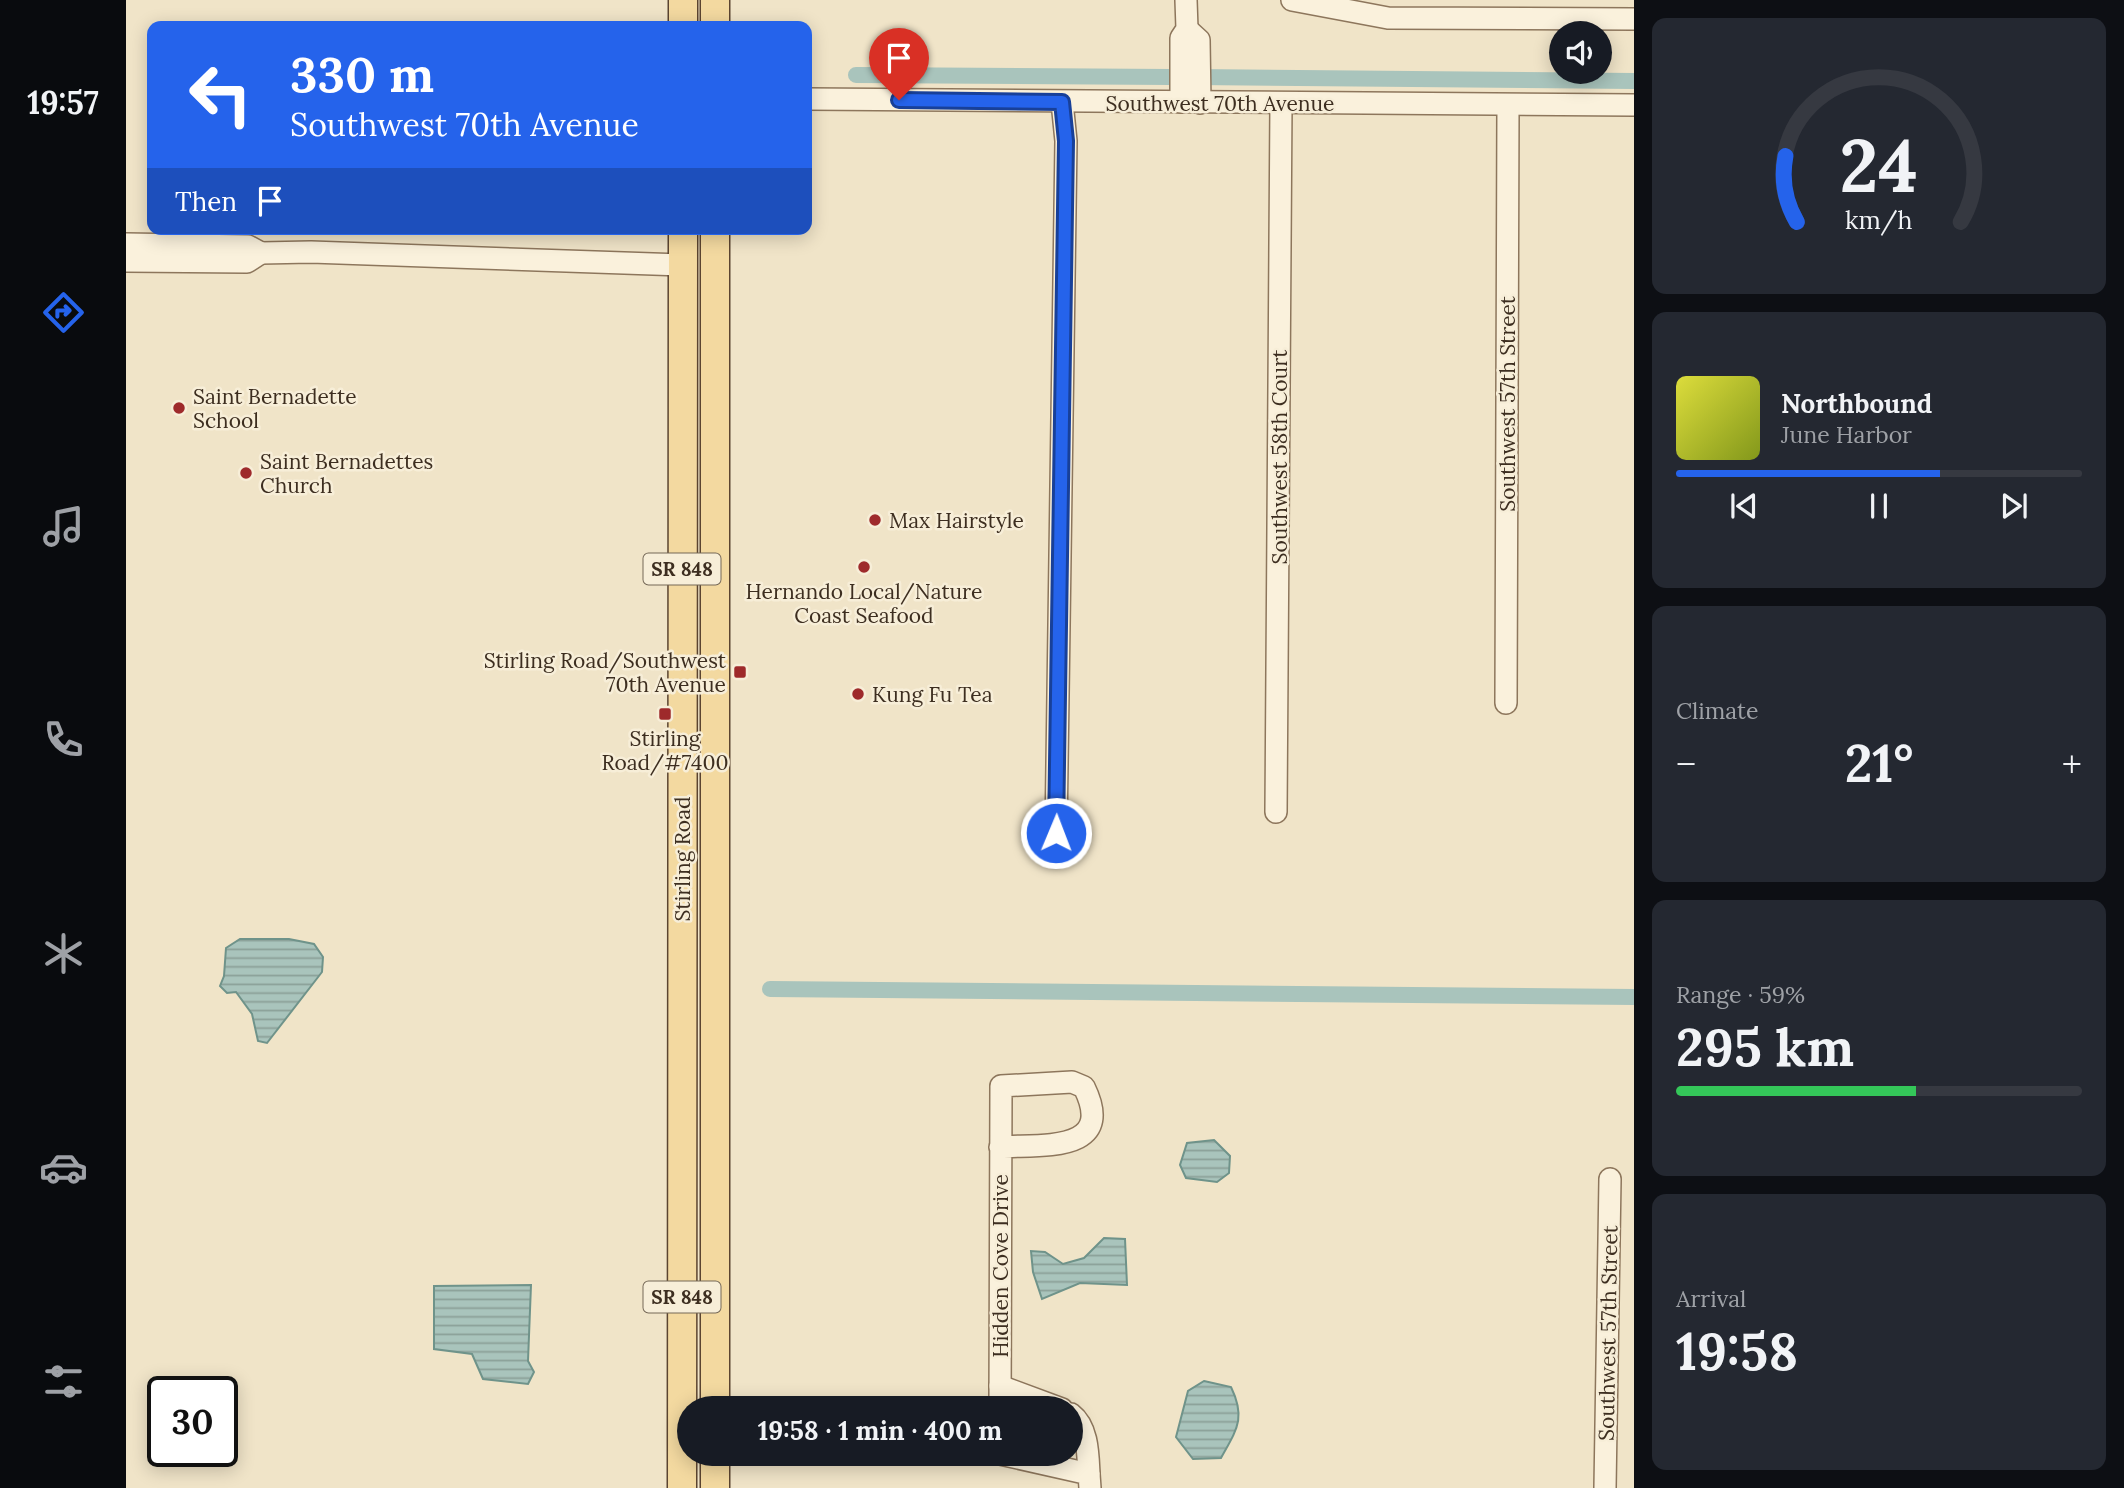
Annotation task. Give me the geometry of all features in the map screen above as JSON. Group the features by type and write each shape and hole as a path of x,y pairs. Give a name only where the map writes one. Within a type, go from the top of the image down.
{"main road":[{"path":"683,0 683,21"},
{"path":"715,0 715,21"},
{"name":"Stirling Road","path":"682,235 682,1488"},
{"name":"Stirling Road","path":"715,235 715,1396"},
{"path":"682,449 715,451"},
{"path":"715,1466 715,1488"}],"street":[{"path":"1186,0 1187,29 1199,40 1190,102"},
{"path":"1292,0 1388,18 1634,19"},
{"name":"Southwest 70th Avenue","path":"812,99 1634,105"},
{"path":"1056,833 1066,141 1062,102"},
{"name":"Southwest 58th Court","path":"1276,811 1281,103"},
{"name":"Southwest 57th Street","path":"1506,703 1508,104"},
{"path":"126,244 248,246 261,253 311,252 682,265"},
{"path":"126,261 247,262 261,253"},
{"name":"Hidden Cove Drive","path":"1000,1147 1072,1143 1084,1136 1090,1124 1091,1108 1084,1087 1072,1082 1002,1086 1000,1147 1000,1396"},
{"name":"Southwest 57th Street","path":"1605,1488 1610,1179"},
{"name":"Hidden Cove Drive","path":"1000,1386 1027,1396"},
{"path":"1039,1466 1089,1481 1088,1449 1083,1433"}],"water":[{"path":"240,939 289,939 314,944 323,957 322,972 267,1043 258,1041 252,1014 236,992 227,993 220,986 224,976 226,948"},
{"path":"1214,1140 1230,1156 1229,1173 1217,1182 1186,1178 1180,1165 1187,1143"},
{"path":"1104,1238 1125,1239 1127,1285 1080,1283 1042,1299 1033,1272 1031,1251 1045,1252 1063,1264 1084,1258"},
{"path":"531,1285 528,1361 534,1372 528,1384 483,1379 472,1354 434,1349 434,1286"},
{"path":"1204,1381 1231,1387 1238,1407 1238,1423 1221,1458 1193,1459 1176,1437 1188,1391"}],"waterway":[{"path":"856,75 1171,77"},
{"path":"1195,77 1634,81"},
{"path":"770,989 1634,997"}],"place":[{"name":"Saint Bernadette School","path":"179,408"},
{"name":"Saint Bernadettes Church","path":"246,473"},
{"name":"Max Hairstyle","path":"875,520"},
{"name":"Hernando Local/Nature Coast Seafood","path":"864,567"},
{"name":"Stirling Road/Southwest 70th Avenue","path":"740,672"},
{"name":"Kung Fu Tea","path":"858,694"},
{"name":"Stirling Road/#7400","path":"665,714"}],"route":[{"path":"899,100 1062,102 1066,141 1056,833"}]}
